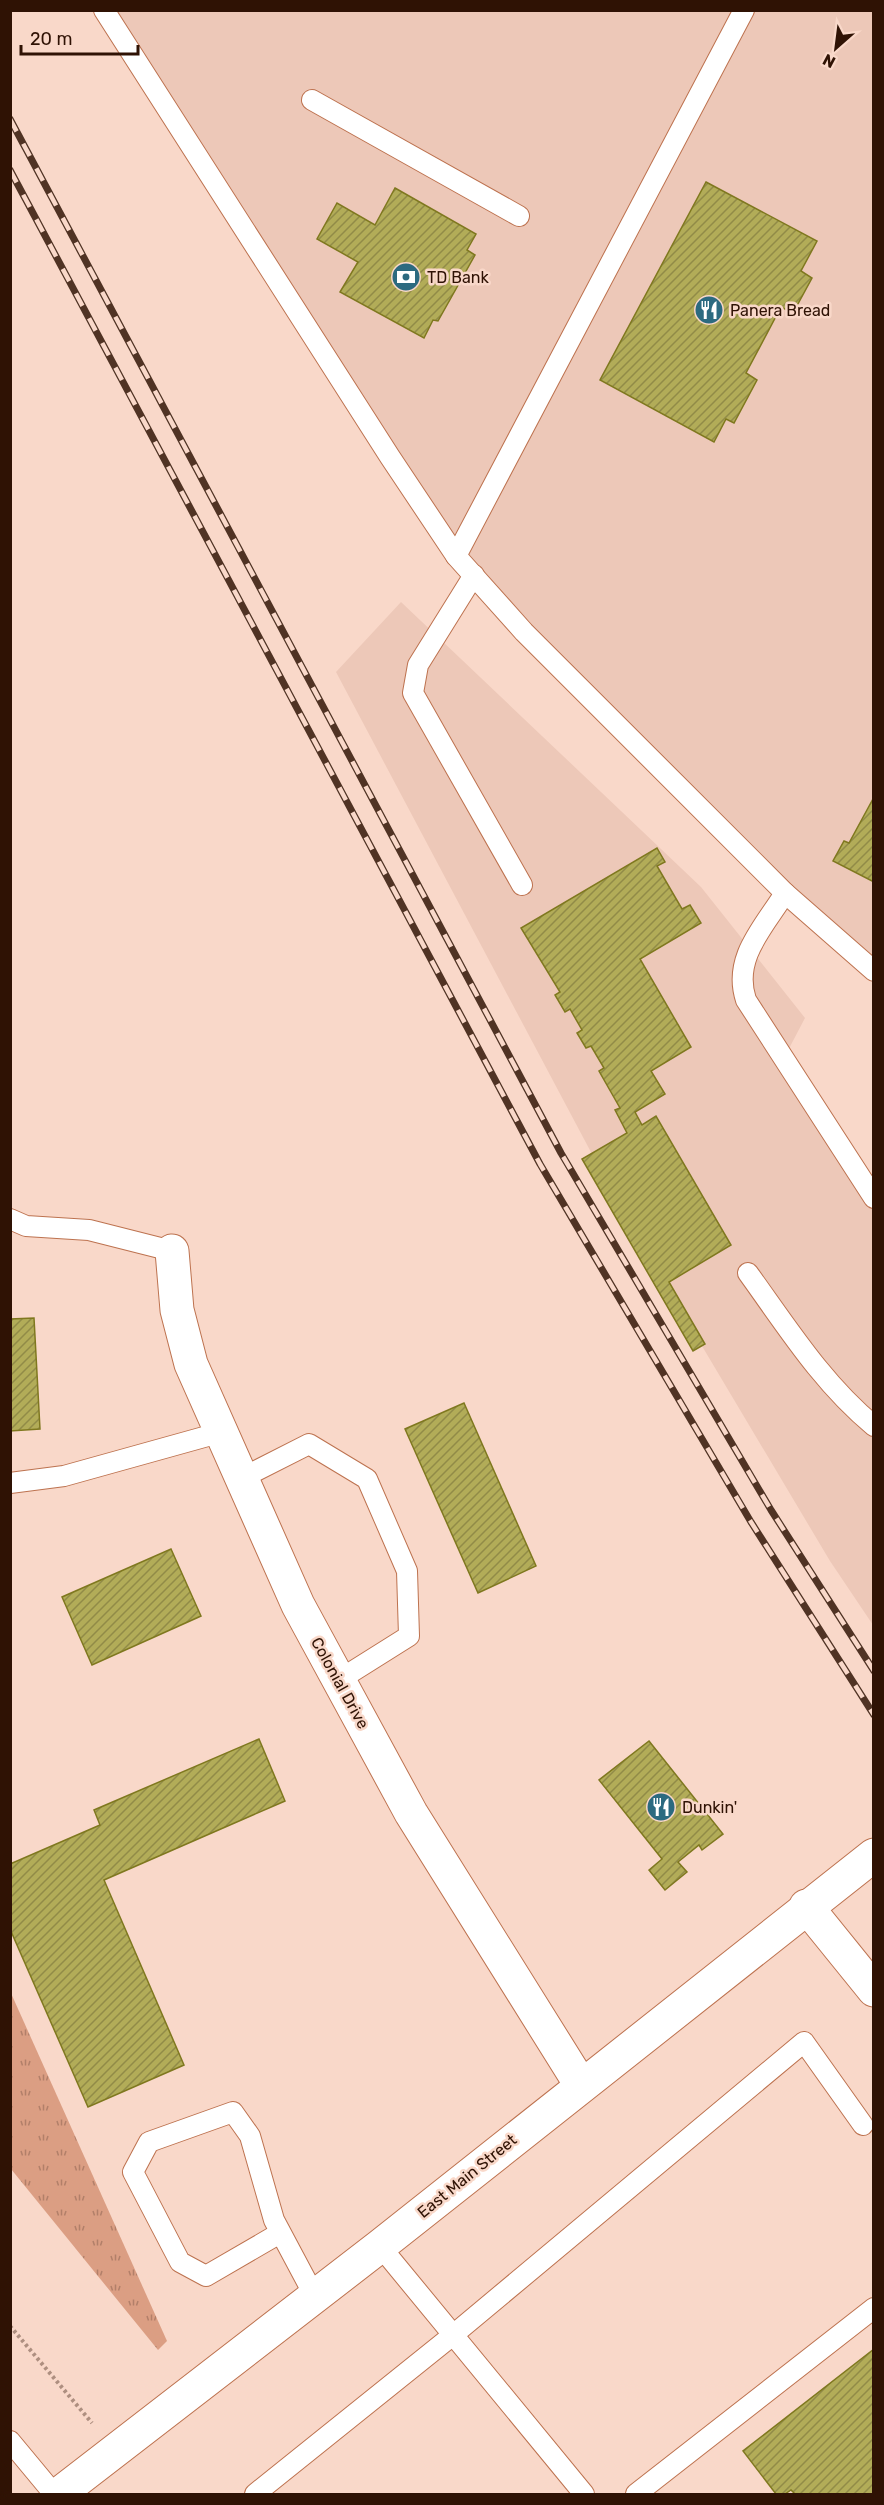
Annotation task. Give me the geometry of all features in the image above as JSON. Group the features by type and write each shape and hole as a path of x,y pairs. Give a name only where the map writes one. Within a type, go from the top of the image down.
{"street":[{"name":"Colonial Drive","path":"172,1251 177,1310 191,1364 298,1605 411,1813 581,2085"},
{"name":"East Main Street","path":"59,2494 380,2246 873,1855"},
{"path":"807,1906 873,1990"}],"lane":[{"path":"104,10 383,447 456,556 524,632 785,892 873,971"},
{"path":"456,556 744,10"},
{"path":"312,100 519,216"},
{"path":"474,575 418,665 413,693 522,885"},
{"path":"785,892 742,964 740,983 746,1000 873,1198"},
{"path":"10,1219 26,1226 89,1230 172,1251"},
{"path":"748,1273 820,1373 873,1426"},
{"path":"10,1484 64,1476 222,1432"},
{"path":"242,1478 309,1444 366,1479 407,1571 409,1636 339,1680"},
{"path":"255,2494 453,2335 804,2042 870,2127"},
{"path":"280,2233 206,2276 180,2262 133,2172 149,2142 233,2112 250,2136 274,2220 315,2297"},
{"path":"380,2246 584,2494"},
{"path":"636,2494 873,2308"},
{"path":"10,2441 54,2494"}],"path":[{"path":"10,2326 92,2423"}],"shaded area":[{"path":"104,11 873,11 873,971 456,556"},
{"path":"401,602 701,887 805,1018 784,1058 873,1208 873,1625 830,1561 627,1220 336,672"}],"green space":[{"path":"10,1991 167,2341 158,2350 11,2169"}],"building":[{"name":"Panera Bread","path":"706,182 817,241 801,271 812,278 793,313 781,307 746,373 757,380 734,423 726,419 714,442 600,380"},
{"name":"TD Bank","path":"395,188 476,234 467,250 475,255 438,321 433,320 424,338 340,292 358,262 317,239 337,203 375,225"},
{"path":"874,797 874,882 833,861 844,841 849,843"},
{"path":"657,848 665,862 657,866 682,909 690,905 701,923 640,959 691,1047 651,1071 665,1094 635,1112 642,1125 656,1116 731,1245 669,1282 705,1344 693,1351 582,1159 627,1133 615,1110 620,1108 599,1071 604,1068 591,1046 586,1048 577,1033 582,1030 570,1009 565,1012 555,995 560,992 521,928"},
{"path":"34,1318 40,1429 10,1431 10,1319"},
{"path":"464,1403 536,1566 478,1593 405,1429"},
{"path":"171,1549 201,1616 92,1665 62,1597"},
{"path":"259,1739 285,1801 104,1880 184,2065 88,2107 10,1929 10,1864 100,1825 94,1810"},
{"name":"Dunkin'","path":"649,1741 723,1834 702,1850 699,1845 678,1862 687,1872 665,1890 649,1870 662,1859 599,1780"},
{"path":"874,2349 874,2494 795,2494 791,2490 785,2494 776,2494 743,2451"}],"railway":[{"path":"10,119 561,1153 771,1510 874,1671"},
{"path":"10,170 540,1164 751,1522 874,1715"}],"place":[{"name":"TD Bank","path":"406,277"},
{"name":"Panera Bread","path":"709,310"},
{"name":"Dunkin'","path":"661,1807"}]}
